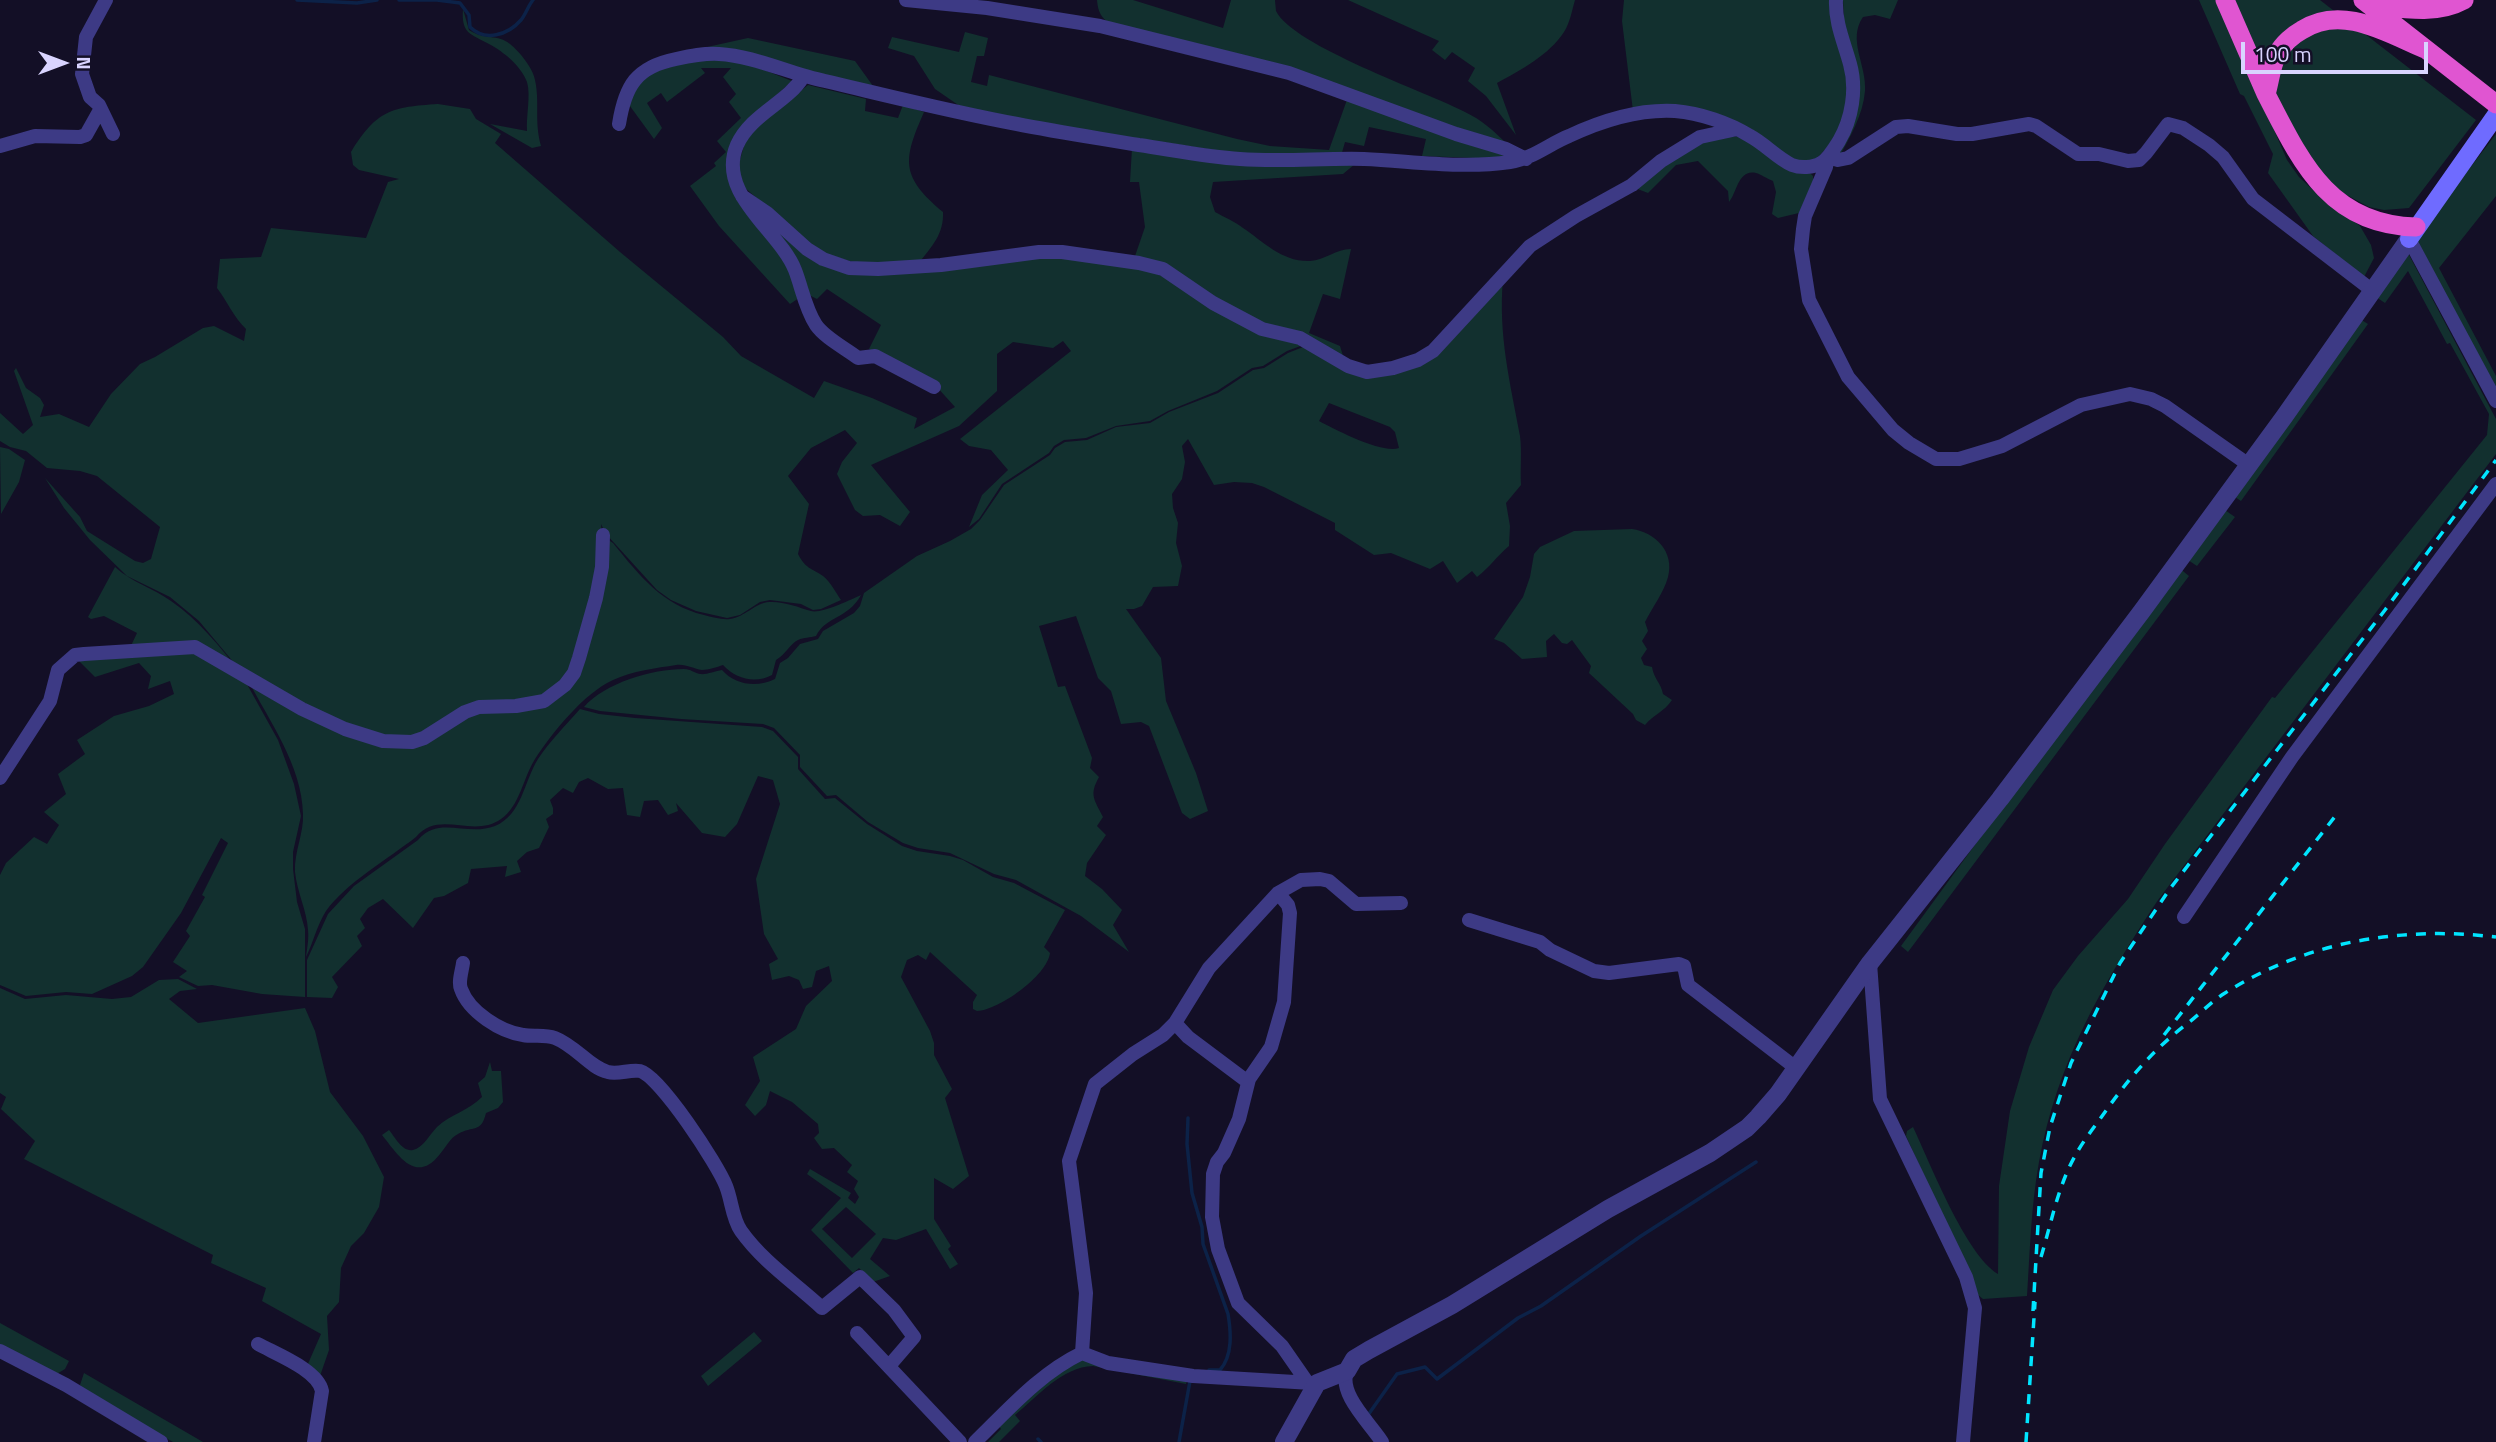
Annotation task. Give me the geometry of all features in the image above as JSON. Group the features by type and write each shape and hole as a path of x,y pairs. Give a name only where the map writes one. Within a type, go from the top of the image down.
{"highway":[{"path":"2225,0 2266,94 2311,175 2327,194 2348,208 2373,221 2413,233"},
{"path":"2366,2 2425,10 2441,9 2464,0"},
{"path":"2366,2 2496,104"},
{"path":"2266,94 2278,52 2294,35 2316,23 2343,19 2365,23 2425,50"}],"main road":[{"path":"2413,233 2496,115"}],"street":[{"path":"106,0 86,37 81,65 90,97 99,105 113,134"},
{"path":"906,0 987,8 1100,26 1289,73 1456,134 1506,149 1526,159"},
{"path":"619,124 625,95 633,80 648,68 669,60 719,54 746,59 803,77 1023,126 1203,156 1258,160 1357,159 1441,164 1507,163 1526,159 1569,136 1602,124 1653,112 1686,112 1725,123 1796,166 1813,166 1828,156 1844,132 1852,97 1852,73 1839,29 1836,0"},
{"path":"803,77 797,88 763,112 737,145 732,166 737,185 742,196 794,268 817,327 858,358 875,356 934,387"},
{"path":"0,146 35,135 86,135 100,110"},
{"path":"1828,156 1838,160 1847,159 1896,127 1972,134 2029,124 2078,154 2099,154 2128,161 2139,160 2168,124 2177,126 2189,131 2223,158 2253,199 2373,291"},
{"path":"742,196 767,213 807,249 822,259 849,268 941,265 1039,252 1062,252 1163,269 1213,303 1262,329 1300,338 1348,366 1367,372 1418,359 1433,351 1530,246 1632,185 1661,161 1700,137 1737,129"},
{"path":"1828,156 1802,229 1801,249 1809,300 1848,377 1893,430 1916,447 1936,458 1947,460 1972,456 2002,446 2081,405 2130,394 2165,406 2249,465"},
{"path":"1382,1442 1354,1405 1346,1388 1346,1371 1354,1359 1452,1305 1608,1209 1710,1153 1758,1117 1778,1094 1870,963 2000,799 2249,465 2413,233 2496,401"},
{"path":"2184,917 2292,757 2496,484"},
{"path":"0,778 50,701 58,670 75,655 195,647 302,709 345,729 383,741 412,742 424,738 479,706 516,706 544,701 565,685 579,658 600,578 603,535"},
{"path":"1082,1353 1086,1293 1069,1161 1095,1084 1133,1054 1163,1035 1174,1023 1209,968 1278,893 1301,880 1320,879 1329,881 1356,904 1401,903"},
{"path":"1278,893 1288,905 1290,913 1284,1002 1271,1047 1248,1082 1239,1119 1213,1174 1213,1233 1238,1303 1282,1346 1312,1383"},
{"path":"1469,920 1540,942 1550,950 1594,971 1609,973 1679,964 1684,966 1688,985 1796,1068"},
{"path":"463,963 460,987 469,1003 491,1022 525,1036 547,1036 568,1043 597,1068 608,1072 640,1071 652,1079 694,1131 708,1153 726,1186 742,1233 776,1270 822,1308 860,1277 894,1310 914,1337 889,1366"},
{"path":"1870,963 1880,1098 1966,1277 1975,1308 1964,1442"},
{"path":"1174,1023 1188,1037 1248,1082"},
{"path":"857,1333 960,1442"},
{"path":"258,1344 297,1364 320,1384 314,1442"},
{"path":"0,1352 66,1385 161,1442"},
{"path":"975,1442 1039,1382 1082,1353 1108,1363 1193,1376 1312,1383 1346,1371"},
{"path":"1284,1442 1312,1383"}],"green space":[{"path":"1097,0 1133,0 1223,28 1231,0 1275,0 1276,11 1287,25 1307,39 1471,115 1507,144 1111,24 1101,14"},
{"path":"1348,0 1575,0 1568,25 1551,48 1497,83 1516,135 1486,96 1468,81 1475,68 1452,52 1445,60 1432,50 1439,41"},
{"path":"1624,0 1832,0 1847,63 1847,113 1834,140 1811,161 1795,160 1743,128 1633,111 1622,21"},
{"path":"1843,0 1898,0 1890,19 1875,15 1863,17 1859,26 1857,44 1865,81 1864,100 1839,157 1834,156 1849,128"},
{"path":"2199,0 2218,0 2287,160 2299,177 2360,226 2371,245 2374,258 2364,277 2313,236 2268,173 2273,154 2244,96 2240,94"},
{"path":"2230,0 2320,0 2338,14 2268,60 2256,59"},
{"path":"463,9 469,30 510,44 532,70 541,146 532,148 490,124 527,131 527,82 521,70 506,55 468,32 464,24"},
{"path":"2356,27 2476,120 2409,208 2384,210 2369,207 2343,193 2315,171 2276,97 2276,71 2292,47 2317,30"},
{"path":"965,32 988,38 984,56 977,56 971,82 987,86 989,75 1237,139 1270,146 1329,150 1348,97 1503,153 1505,157 1422,156 1426,139 1369,127 1364,146 1345,142 1341,156 1240,154 1024,121 964,109 935,89 914,56 888,48 892,37 959,52"},
{"path":"748,38 855,61 873,86 698,49"},
{"path":"697,59 736,59 792,81 758,112 730,169 791,271 799,298 790,304 719,226 690,186 716,166 714,163 726,152 717,141 741,118 729,102 736,94 723,77 731,68 701,68 705,73 667,102 661,93 647,103 662,128 654,139 627,102 641,82 656,71"},
{"path":"808,85 866,99 865,111 898,118 903,105 924,112 912,143 910,166 919,188 943,212 943,220 936,239 919,263 866,266 819,252 744,187 738,167 745,142 755,128"},
{"path":"438,104 470,109 476,119 501,134 495,143 723,337 741,356 814,398 824,381 872,398 917,418 914,429 955,407 936,386 869,349 881,325 827,289 817,299 803,292 761,219 848,271 1041,254 1138,265 1306,344 1287,351 1263,366 1252,368 1217,391 1150,421 1116,426 1086,438 1064,440 1002,484 979,519 969,527 982,495 1008,470 991,450 969,446 960,439 1071,351 1063,341 1053,348 1013,342 997,354 997,391 959,426 871,465 910,512 900,526 880,515 863,516 855,510 837,474 842,462 857,443 845,430 811,448 788,476 809,504 798,554 806,565 826,578 841,600 813,610 801,604 770,600 760,602 740,615 727,618 696,611 671,600 657,590 606,534 601,524 602,535 578,658 555,693 493,704 424,737 383,740 245,676 199,621 170,597 127,576 90,540 64,508 45,478 80,517 87,531 135,561 143,563 151,559 160,527 97,476 80,471 47,468 26,451 0,441 0,413 23,434 33,425 14,371 16,368 26,388 40,398 44,405 40,417 59,414 89,427 111,394 140,364 203,328 214,326 244,341 246,329 217,288 220,259 261,257 271,228 366,238 388,182 399,179 359,170 353,165 351,152 369,127 387,113 408,107"},
{"path":"2496,134 2496,196 2439,268 2496,376 2496,391 2416,242 2423,229"},
{"path":"1726,136 1742,137 1810,173 1813,176 1813,185 1803,212 1778,218 1772,214 1776,192 1773,181 1756,173 1742,178 1729,202 1728,191 1698,161 1676,165 1648,193 1635,188 1663,165 1700,142"},
{"path":"1132,148 1355,164 1343,174 1213,182 1210,197 1215,212 1282,255 1310,261 1351,249 1340,299 1323,294 1309,333 1340,346 1344,359 1270,328 1134,259 1145,227 1139,182 1130,182"},
{"path":"2408,253 2496,419 2496,454 2158,900 2119,962 2070,1057 2047,1125 2034,1195 2027,1296 1983,1299 1978,1295 1906,1136 1907,1131 1913,1127 1962,1229 1986,1264 1998,1274 1999,1186 2010,1111 2029,1047 2053,990 2078,956 2128,899 2272,697 2275,698 2487,435 2489,414 2408,271 2385,303 2376,297"},
{"path":"1503,279 1502,320 1520,436 1521,485 1506,503 1510,526 1509,546 1477,577 1472,571 1457,583 1443,561 1430,569 1391,553 1374,555 1335,530 1335,523 1264,487 1234,482 1214,485 1188,439 1182,446 1185,462 1182,479 1172,494 1178,523 1176,543 1182,566 1178,586 1153,587 1142,606 1126,609 1161,658 1166,701 1196,773 1208,811 1190,819 1182,813 1149,726 1141,722 1121,724 1111,691 1098,678 1076,616 1039,626 1058,687 1065,686 1092,758 1090,768 1099,777 1094,788 1094,797 1103,817 1097,826 1106,835 1087,863 1085,876 1122,910 1113,925 1129,952 1081,916 1016,880 994,874 950,853 903,843 868,822 836,795 827,796 800,767 800,755 774,728 763,724 681,719 584,707 616,684 671,670 684,669 702,674 722,670 733,679 747,684 761,684 775,679 780,663 800,644 818,639 823,631 854,613 860,606 864,593 917,556 971,529 1004,485 1065,442 1087,440 1116,427 1150,423 1169,412 1218,393 1253,370 1264,368 1303,347 1348,368 1420,361","holes":["1329,403 1390,427 1395,432 1399,448 1382,448 1319,421"]},
{"path":"2360,319 2368,324 2241,501 2232,495"},
{"path":"0,447 9,449 25,460 19,482 1,514"},
{"path":"2222,508 2235,517 2197,566 2185,558"},
{"path":"1632,529 1655,539 1669,559 1664,588 1645,622 1648,631 1642,641 1647,649 1641,658 1644,665 1652,667 1663,694 1672,700 1645,725 1636,720 1633,714 1589,673 1591,666 1572,640 1567,644 1562,643 1554,634 1546,641 1547,657 1522,659 1504,643 1494,639 1523,597 1534,554 1540,547 1574,531"},
{"path":"607,539 652,587 664,596 689,610 714,617 735,618 769,602 816,611 861,595 850,609 825,625 816,636 800,639 793,644 776,660 772,675 766,678 746,679 723,665 702,670 676,665 628,674 602,686 580,704 550,738 531,766 513,807 501,819 479,826 446,824 425,829 334,901 323,916 306,957 307,923 295,872 303,821 301,796 291,761 248,680 275,696 399,744 466,714 516,708 567,687"},
{"path":"115,567 164,596 191,616 240,672 214,655 129,650 137,633 104,616 91,619 88,617"},
{"path":"2178,567 2189,576 1908,952 1901,946"},
{"path":"195,649 243,677 278,740 294,784 301,816 293,852 293,869 297,902 305,929 305,997 262,994 212,985 198,986 179,977 187,971 173,962 190,936 186,931 205,897 202,895 228,843 221,838 181,913 143,967 132,976 92,994 66,992 26,996 0,985 0,875 6,863 34,837 47,844 59,825 44,812 66,794 58,774 85,754 77,740 114,716 149,706 174,694 170,681 148,689 151,676 139,663 95,677 75,657"},
{"path":"580,709 599,714 762,727 773,731 798,757 798,769 825,799 835,798 867,824 902,846 963,860 1065,910 1044,947 1050,953 1040,972 1021,990 997,1005 977,1011 973,1009 977,995 930,952 926,960 918,955 907,960 901,977 930,1031 934,1055 952,1089 945,1098 969,1176 953,1189 934,1178 934,1219 951,1246 948,1249 958,1264 950,1269 926,1229 896,1240 883,1238 870,1259 890,1276 873,1282 859,1268 853,1273 811,1230 841,1198 807,1174 810,1169 851,1193 848,1198 855,1204 859,1197 854,1189 858,1181 847,1172 852,1165 834,1148 822,1149 814,1138 819,1133 818,1124 792,1102 770,1091 766,1105 755,1116 745,1105 760,1081 753,1057 796,1029 806,1006 832,981 829,966 816,971 812,987 803,989 799,980 789,976 772,980 769,964 778,959 764,934 756,879 780,804 773,780 758,776 737,824 725,837 702,833 676,803 678,811 668,815 658,800 644,801 640,817 627,815 623,788 608,789 588,778 579,782 573,793 563,788 550,800 553,814 546,819 549,827 539,848 527,852 517,861 521,872 505,877 507,866 471,869 468,883 444,896 434,898 413,928 383,899 368,908 360,919 365,928 357,936 362,946 332,977 338,987 332,998 307,997 307,960 328,914 354,886 435,829 485,829 504,821 517,806 538,759","holes":["846,1207 876,1234 852,1258 822,1229"]},
{"path":"178,979 197,989 180,991 169,999 198,1023 305,1008 315,1031 330,1092 363,1136 384,1177 379,1207 364,1233 351,1246 341,1268 339,1302 327,1316 329,1350 320,1376 307,1366 321,1334 262,1301 266,1288 211,1263 213,1255 24,1159 35,1141 1,1109 6,1097 0,1093 0,988 25,999 66,995 112,999 131,997 159,980"},
{"path":"490,1062 492,1071 501,1071 503,1102 498,1108 486,1113 479,1126 463,1131 450,1140 431,1163 415,1167 401,1158 382,1135 389,1130 405,1149 420,1147 437,1127 482,1097 478,1083 485,1077"},
{"path":"0,1323 69,1361 65,1369 55,1375 0,1346"},
{"path":"754,1332 762,1341 708,1386 701,1376"},
{"path":"1079,1358 1187,1379 1186,1384 1093,1366 1071,1371 1051,1384 1015,1415 1020,1421 999,1442 988,1442 1001,1429 996,1422"},
{"path":"84,1373 203,1442 173,1442 90,1396 80,1385"}],"waterway":[{"path":"297,0 357,3 377,0"},
{"path":"399,0 436,0"},
{"path":"437,0 460,3 469,15 470,27 476,32 489,35 510,30 523,18 533,0"},
{"path":"1188,1118 1187,1144 1192,1193 1202,1227 1203,1244 1228,1314 1230,1328 1229,1350 1224,1364 1220,1370 1209,1370"},
{"path":"1370,1417 1368,1415 1397,1374 1425,1367 1437,1379 1518,1318 1541,1306 1641,1236 1756,1162"},
{"path":"1179,1442 1190,1381"},
{"path":"1038,1439 1041,1442"}],"railway":[{"path":"2033,1311 2041,1173 2050,1127 2071,1063 2120,963 2169,890 2385,610 2496,460"},
{"path":"2164,1035 2337,814"},
{"path":"2041,1257 2064,1180 2085,1139 2143,1064 2220,996 2256,975 2289,961 2356,941 2425,934 2496,937"},
{"path":"2026,1442 2035,1302"}]}
